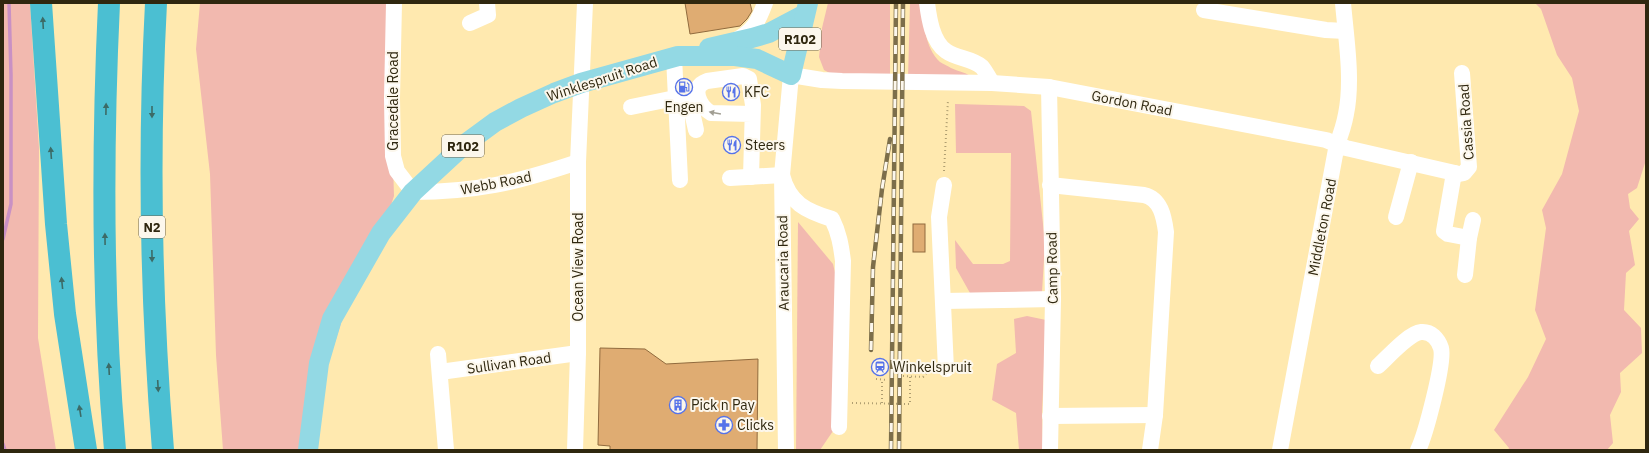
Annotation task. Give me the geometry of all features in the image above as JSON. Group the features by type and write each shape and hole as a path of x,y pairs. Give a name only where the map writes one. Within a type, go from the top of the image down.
{"highway":[{"path":"42,3 56,224 66,314 86,450"},
{"path":"109,3 105,181 106,294 115,450"},
{"name":"N2","path":"156,3 152,79 152,258 163,450"},
{"path":"152,79 162,3"}],"main road":[{"path":"676,56 769,32 807,8"},
{"name":"R102","path":"791,75 807,8"},
{"name":"Winklespruit Road","path":"308,450 320,363 332,319 381,233 413,192 465,144 495,122 541,99 581,83 676,56 735,56 757,59 791,75"}],"street":[{"name":"Gracedale Road","path":"394,3 392,98 393,156 397,172 413,192"},
{"path":"470,23 488,15 487,3"},
{"name":"Ocean View Road","path":"575,450 578,353 578,162 585,3"},
{"path":"733,42 750,31 760,18 765,3"},
{"path":"927,3 932,29 938,42 945,50 974,62 982,67 992,83"},
{"name":"Middleton Road","path":"1280,449 1337,144 1344,124 1348,96 1343,3"},
{"path":"1204,10 1326,30 1345,31"},
{"path":"676,56 675,99 680,180"},
{"name":"Cassia Road","path":"1462,73 1469,160 1460,172 1444,231 1448,234 1470,238"},
{"name":"Gordon Road","path":"791,75 822,80 992,83 1049,87 1326,140 1346,148 1460,172"},
{"name":"Araucaria Road","path":"786,450 782,175 791,75"},
{"name":"Camp Road","path":"1049,87 1053,300 1050,450"},
{"path":"632,107 675,99 685,100 690,103 696,130"},
{"path":"751,177 752,114"},
{"name":"Webb Road","path":"413,192 447,192 496,185 516,181 578,162"},
{"path":"1396,217 1411,162"},
{"path":"730,178 782,175 785,188 797,203 814,213 832,219 841,239 843,261 839,427"},
{"path":"944,185 939,217 946,364"},
{"path":"1050,185 1144,195 1157,202 1161,211 1166,232 1155,415 1150,450"},
{"path":"1465,275 1473,220"},
{"path":"943,301 1053,300"},
{"path":"1378,366 1412,335 1421,332 1431,334 1437,339 1441,349 1441,357 1434,395 1422,442 1418,450"},
{"name":"Sullivan Road","path":"440,372 578,353"},
{"path":"438,354 446,450"},
{"path":"1050,416 1155,415"}],"path":[{"path":"944,185 948,100"},
{"path":"903,376 923,377 936,362 946,364"},
{"path":"848,403 910,404 910,377"},
{"path":"876,379 887,380"},
{"path":"882,380 882,403"}],"shaded area":[{"path":"3,3 30,3 39,148 38,338 56,450 3,450"},
{"path":"200,3 388,3 394,196 388,214 366,244 301,450 223,450 216,355 210,174 196,49"},
{"path":"828,3 890,3 890,78 835,76 824,70 819,57 822,28"},
{"path":"910,3 923,3 926,34 931,50 935,56 941,63 966,73 973,79 908,79"},
{"path":"1535,3 1646,3 1646,160 1637,188 1628,194 1630,208 1639,219 1629,231 1635,265 1626,273 1624,310 1641,328 1642,353 1620,373 1621,392 1610,415 1613,443 1607,450 1508,450 1509,448 1494,430 1528,377 1546,339 1535,310 1546,228 1542,210 1562,174 1579,111 1572,78 1557,55 1541,9"},
{"path":"955,104 1024,106 1031,111 1045,243 1042,292 970,293 956,268 955,240 973,264 1003,264 1010,261 1011,153 956,153"},
{"path":"798,222 833,264 838,285 833,431 820,450 796,450"},
{"path":"1027,316 1046,320 1042,413 1043,450 1019,450 1016,413 992,400 997,364 1016,353 1014,319"}],"building":[{"path":"685,3 750,3 752,11 740,26 690,34"},
{"path":"913,224 925,224 925,252 913,252"},
{"name":"Pick n Pay","path":"600,348 645,349 666,364 758,359 757,450 610,450 610,446 598,445"}],"waterway":[{"path":"3,239 11,204 11,75 9,3"},
{"path":"3,444 5,450"}],"railway":[{"path":"891,450 896,3"},
{"path":"899,450 903,3"},
{"path":"871,350 873,267 882,189 890,139"}],"place":[{"name":"Engen","path":"684,87"},
{"name":"KFC","path":"731,92"},
{"name":"Steers","path":"732,145"},
{"name":"Winkelspruit","path":"880,367"},
{"name":"Pick n Pay","path":"678,405"},
{"name":"Clicks","path":"724,425"}]}
